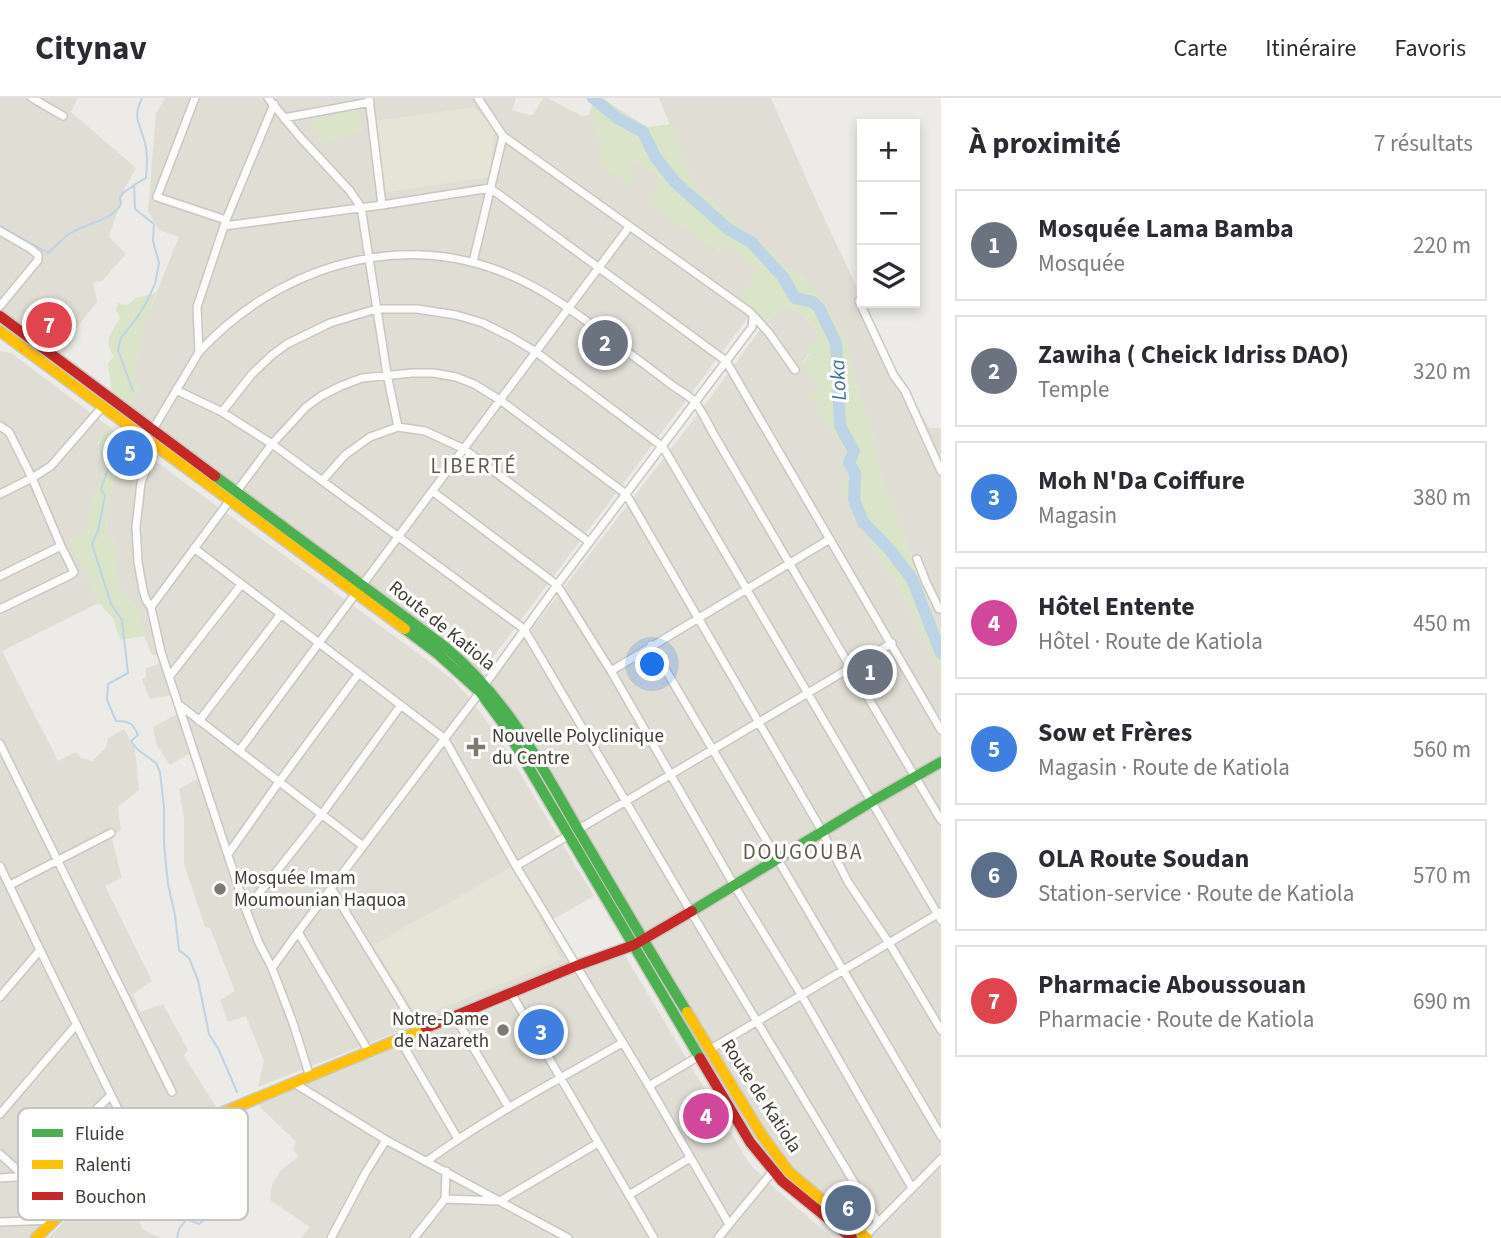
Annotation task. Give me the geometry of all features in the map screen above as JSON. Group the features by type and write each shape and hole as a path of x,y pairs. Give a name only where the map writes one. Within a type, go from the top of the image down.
{"main road":[{"path":"0,331 4,319"},
{"name":"Route de Katiola","path":"4,319 150,433 158,447 502,702 579,829 699,1056 744,1132 782,1181 852,1238"},
{"name":"Route de Katiola","path":"0,331 103,406 150,433 237,491 444,646 483,688 569,835 761,1134 789,1172 866,1237"},
{"path":"234,1108 639,942 941,762"},
{"path":"36,1238 54,1220"}],"street":[{"path":"32,98 63,116"},
{"path":"195,98 158,197 225,223 382,205 490,188 726,362 941,730"},
{"path":"478,98 503,136 750,312 769,333 795,370"},
{"path":"284,118 370,100 382,205"},
{"path":"199,352 197,307 271,101"},
{"path":"271,101 361,207 367,257 398,426"},
{"path":"473,262 503,136"},
{"path":"363,584 629,227"},
{"path":"0,231 31,249 38,255 38,260 0,306"},
{"path":"150,433 199,352 222,330 261,300 298,279 329,267 367,257 401,254 443,257 473,262 536,288 569,308 695,402 941,820"},
{"path":"862,308 894,376 905,391 941,471"},
{"path":"222,412 252,374 287,344 330,323 376,309 417,309 456,315 483,323 511,337 536,352 663,447 940,916 889,943 709,1050"},
{"path":"272,968 752,327 753,317"},
{"path":"237,491 272,444 306,407 321,396 362,378 387,374 434,373 474,383 626,494 760,722 848,882 889,943 941,1030"},
{"path":"176,390 222,412 272,444 524,629 878,1222"},
{"path":"0,494 51,466 103,406"},
{"path":"0,426 9,432 74,573 0,609"},
{"path":"322,481 345,454 370,437 398,426 425,431 464,449 589,542"},
{"path":"158,447 141,483 136,527 143,590 151,607 161,652 246,910 272,968 310,1077"},
{"path":"432,491 557,585 611,671 733,885 802,996 912,1188"},
{"path":"151,607 230,500"},
{"path":"611,671 830,539"},
{"path":"0,576 61,546"},
{"path":"194,548 444,738 516,866 729,1224"},
{"path":"917,559 939,609 941,608"},
{"path":"169,677 241,585"},
{"path":"239,751 356,593"},
{"path":"200,721 281,614"},
{"path":"579,829 892,643"},
{"path":"651,645 941,1136"},
{"path":"228,854 359,673"},
{"path":"178,704 363,846"},
{"path":"246,910 322,814 401,705"},
{"path":"0,744 172,1092"},
{"path":"5,881 111,832"},
{"path":"516,866 569,835"},
{"path":"0,866 117,1108"},
{"path":"331,888 419,1031"},
{"path":"298,932 369,1052"},
{"path":"0,998 40,950"},
{"path":"511,993 654,1238"},
{"path":"454,1017 509,1108"},
{"path":"0,1114 76,1025"},
{"path":"400,1040 458,1139"},
{"path":"427,1161 458,1139 622,1042"},
{"path":"649,1086 699,1056"},
{"path":"294,1083 386,1140 566,1238"},
{"path":"98,1108 111,1095"},
{"path":"331,1238 386,1140"},
{"path":"445,1199 500,1201 598,1143"},
{"path":"0,1154 18,1170"},
{"path":"629,1195 690,1158"},
{"path":"866,1237 941,1159"},
{"path":"414,1238 445,1199 446,1171"},
{"path":"718,1238 773,1171"},
{"path":"0,1178 18,1176"},
{"path":"0,1223 54,1220"}],"shaded area":[{"path":"0,98 78,98 71,112 136,168 125,188 109,237 126,254 102,281 93,283 97,302 56,353 0,312"},
{"name":"LIBERTÉ","path":"165,98 516,98 512,110 533,115 543,98 547,98 582,116 588,115 602,145 628,170 636,160 661,178 652,194 656,197 652,203 717,251 724,243 741,255 757,272 753,311 481,673 128,406 138,389 134,376 144,324 179,237 159,230 148,211 156,113"},
{"path":"659,98 771,98 857,287 857,308 866,308 885,350 929,428 941,428 941,633 879,471 870,422 857,388 847,343 830,312 802,276 784,266 777,257 696,189"},
{"path":"474,107 495,128 489,177 382,193 374,121"},
{"name":"DOUGOUBA","path":"788,304 803,314 821,336 802,363 818,388 835,435 846,452 851,473 842,494 901,591 941,675 941,1238 869,1238 860,1232 871,1219 846,1186 824,1199 788,1162 766,1134 491,682 764,324"},
{"path":"0,351 11,353 108,426 98,443 98,453 105,469 92,496 88,528 70,542 99,603 2,651 58,761 76,752 81,758 92,761 106,747 108,738 124,729 135,749 139,790 118,807 121,830 111,835 122,878 105,886 152,981 133,994 140,1012 163,1004 188,1050 184,1056 216,1107 18,1108 18,1220 52,1220 34,1238 0,1238"},
{"path":"117,433 431,663 467,695 494,730 594,896 554,919 571,952 583,959 258,1087 264,1061 246,1016 228,1022 220,1000 235,991 210,928 205,927 184,864 184,819 179,789 199,778 192,752 170,765 156,744 153,727 179,713 172,695 150,699 144,685 142,679 146,677 146,668 161,663 160,656 152,655 137,608 118,586 113,536 106,536 105,516 116,472 112,455"},
{"path":"512,867 562,959 418,1018 373,945"},
{"path":"624,954 749,1163 832,1238 301,1238 310,1227 270,1200 272,1185 281,1170 299,1156 293,1150 296,1142 258,1105"},
{"path":"66,1220 141,1220 142,1229 161,1238 48,1238"}],"green space":[{"path":"596,98 602,98 647,127 671,124 696,189 777,257 784,266 802,276 830,312 847,343 857,388 870,422 879,471 941,633 941,675 901,591 841,494 851,473 846,452 809,396 818,388 802,364 809,355 807,348 821,336 803,314 788,304 764,324 740,296 757,272 741,255 724,244 716,251 651,204 656,197 651,194 661,178 636,160 629,170 635,176 628,186 602,165 602,145 588,115"},
{"path":"356,108 362,131 320,144 313,121"},
{"path":"156,293 144,324 134,376 138,389 128,406 112,394 108,364 114,356 110,351 110,337 120,318 116,310 118,303 127,305 136,298"},
{"path":"108,426 117,433 112,455 116,472 105,516 106,536 113,536 118,586 137,608 144,636 120,640 113,618 99,603 70,542 88,528 92,496 105,469 99,443"}],"waterway":[{"path":"133,391 118,350 121,338 136,319 155,284 159,263 153,241 154,224 135,209 134,185 146,178 147,169 146,147 137,116 142,98"},
{"name":"Loka","path":"593,98 617,118 643,132 656,158 675,182 728,229 751,242 783,277 795,298 813,302 819,308 836,343 840,426 854,451 849,463 855,473 854,500 863,522 890,550 912,579 941,653"},
{"path":"0,226 48,253 75,230 111,215 121,204 123,193 133,186"},
{"path":"107,440 104,450 109,466 101,489 105,496 98,531 92,544 111,604 122,620 128,673 108,684 107,700 116,721 132,725 138,735 131,741 156,763 160,772 168,884 179,950 189,958 198,980 209,1034 237,1092"},
{"path":"177,1238 179,1229 186,1220"},
{"path":"189,1220 199,1224 204,1220"}],"traffic: fast":[{"path":"215,476 444,646 467,666 504,710 536,756 687,1012"},
{"path":"405,629 480,692 502,722 700,1058"},
{"path":"692,911 941,762"}],"traffic: slow":[{"path":"0,331 405,629"},
{"path":"687,1012 761,1134 789,1172 867,1238"},
{"path":"233,1108 426,1028"},
{"path":"36,1238 55,1220"}],"traffic: jam":[{"path":"0,316 215,476"},
{"path":"426,1028 634,945 692,911"},
{"path":"700,1058 750,1142 782,1181 852,1238"}],"place":[{"name":"Pharmacie Aboussouan","path":"49,325"},
{"name":"Zawiha ( Cheick Idriss DAO)","path":"605,343"},
{"name":"Sow et Frères","path":"130,453"},
{"name":"Mosquée Lama Bamba","path":"870,672"},
{"name":"Nouvelle Polyclinique du Centre","path":"476,747"},
{"name":"Mosquée Imam Moumounian Haquoa","path":"220,889"},
{"name":"Notre-Dame de Nazareth","path":"503,1030"},
{"name":"Moh N'Da Coiffure","path":"541,1032"},
{"name":"Hôtel Entente","path":"706,1116"},
{"name":"OLA Route Soudan","path":"848,1208"}],"district":[{"name":"LIBERTÉ","path":"474,466"},
{"name":"DOUGOUBA","path":"803,852"}]}
